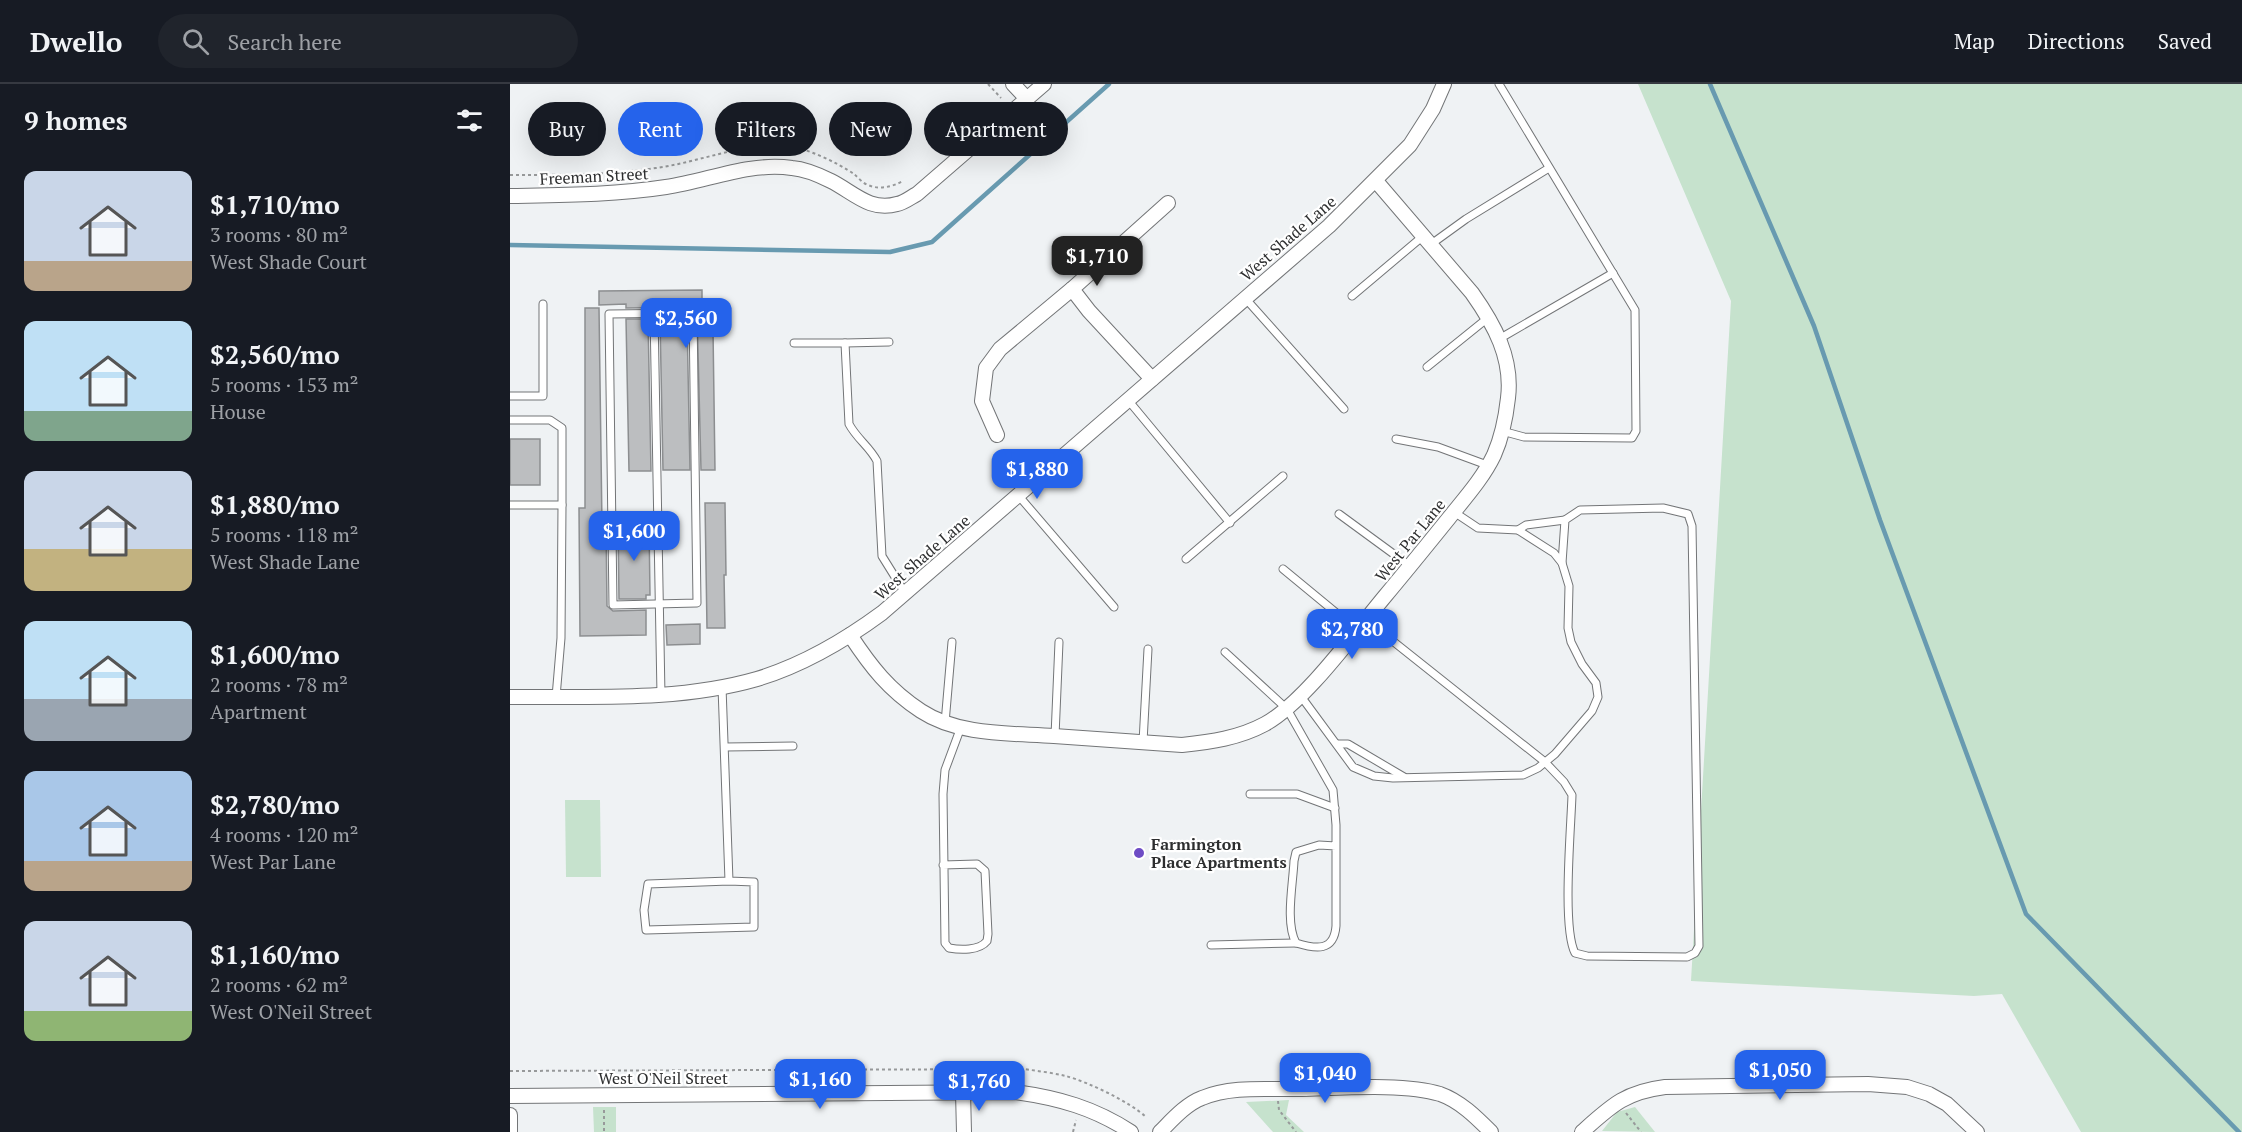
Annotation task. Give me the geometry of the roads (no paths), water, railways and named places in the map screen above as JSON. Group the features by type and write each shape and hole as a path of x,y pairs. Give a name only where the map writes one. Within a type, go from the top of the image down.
{"street":[{"path":"1013,84 1027,99"},
{"name":"Freeman Street","path":"510,196 628,193 670,187 730,172 777,167 794,168 814,174 866,203 878,206 900,204 917,194 1044,84"},
{"name":"West Shade Lane","path":"510,697 661,695 722,687 795,665 850,635 882,613 1329,226 1410,145 1433,109 1444,84"},
{"name":"West Par Lane","path":"850,635 873,670 892,689 922,712 945,723 978,731 1182,745 1212,742 1241,734 1287,709 1361,625 1470,492 1493,455 1502,431 1509,397 1508,374 1499,339 1489,317 1472,293 1376,181"},
{"path":"998,435 982,401 986,368 1000,349 1072,289 1168,203"},
{"path":"1072,289 1089,311 1152,379"},
{"path":"1582,1132 1606,1110 1622,1099 1642,1090 1665,1087 1868,1084 1907,1087 1929,1094 1947,1104 1977,1132"},
{"path":"1160,1132 1200,1098 1220,1092 1333,1088 1398,1088 1439,1094 1455,1101 1491,1132"},
{"path":"963,1092 964,1132"},
{"name":"West O'Neil Street","path":"510,1096 1015,1092 1048,1096 1107,1116 1131,1132"},
{"path":"510,1115 510,1132"}],"lane":[{"path":"1499,84 1635,310 1636,431 1632,438 1524,437 1502,431"},
{"path":"1352,296 1426,241 1550,168"},
{"path":"1499,339 1613,273"},
{"path":"1245,298 1344,409"},
{"path":"510,396 543,396 543,304"},
{"path":"693,313 697,603 613,605 609,314 654,314 693,313"},
{"path":"654,314 661,695"},
{"path":"1427,367 1489,317"},
{"path":"794,343 889,342"},
{"path":"845,343 849,424 854,434 870,448 877,461 882,556 905,593"},
{"path":"1128,400 1230,523"},
{"path":"510,420 550,420 562,428 561,638 556,697"},
{"path":"1396,440 1438,447 1487,465"},
{"path":"1185,559 1283,476"},
{"path":"1018,495 1114,606"},
{"path":"510,505 562,505"},
{"path":"1283,569 1545,762 1564,782 1572,795 1568,923 1571,946 1575,953 1587,956 1687,957 1695,953 1699,946 1692,526 1688,514 1663,508 1580,510 1565,520 1526,525 1518,530"},
{"path":"1454,512 1479,528 1518,530 1554,553 1562,563"},
{"path":"1339,514 1410,566"},
{"path":"1300,695 1353,767 1374,776 1405,778 1523,774 1545,762 1593,711 1598,697 1596,682 1582,664 1571,642 1568,628 1569,586 1562,563 1565,520"},
{"path":"945,723 952,642"},
{"path":"1055,736 1059,642"},
{"path":"1143,742 1148,649"},
{"path":"1211,945 1296,943 1307,946 1325,946 1332,943 1335,936 1336,846 1333,790 1287,709 1225,652"},
{"path":"722,687 729,881"},
{"path":"944,865 977,864 985,871 988,934 987,941 978,948 955,949 949,948 945,943 944,865 945,770 961,727"},
{"path":"1337,744 1348,744 1405,778"},
{"path":"725,747 793,746"},
{"path":"1250,794 1297,794 1335,808"},
{"path":"1296,943 1291,934 1291,922 1296,852 1319,845 1336,846"},
{"path":"729,881 754,882 754,927 646,930 644,910 648,884 729,881"}],"waterway":[{"path":"510,245 890,252 932,242 1109,84"},
{"path":"1710,84 1814,326 1880,520 2026,914 2239,1132"}],"place":[{"name":"Farmington Place Apartments","path":"1139,853"}]}
